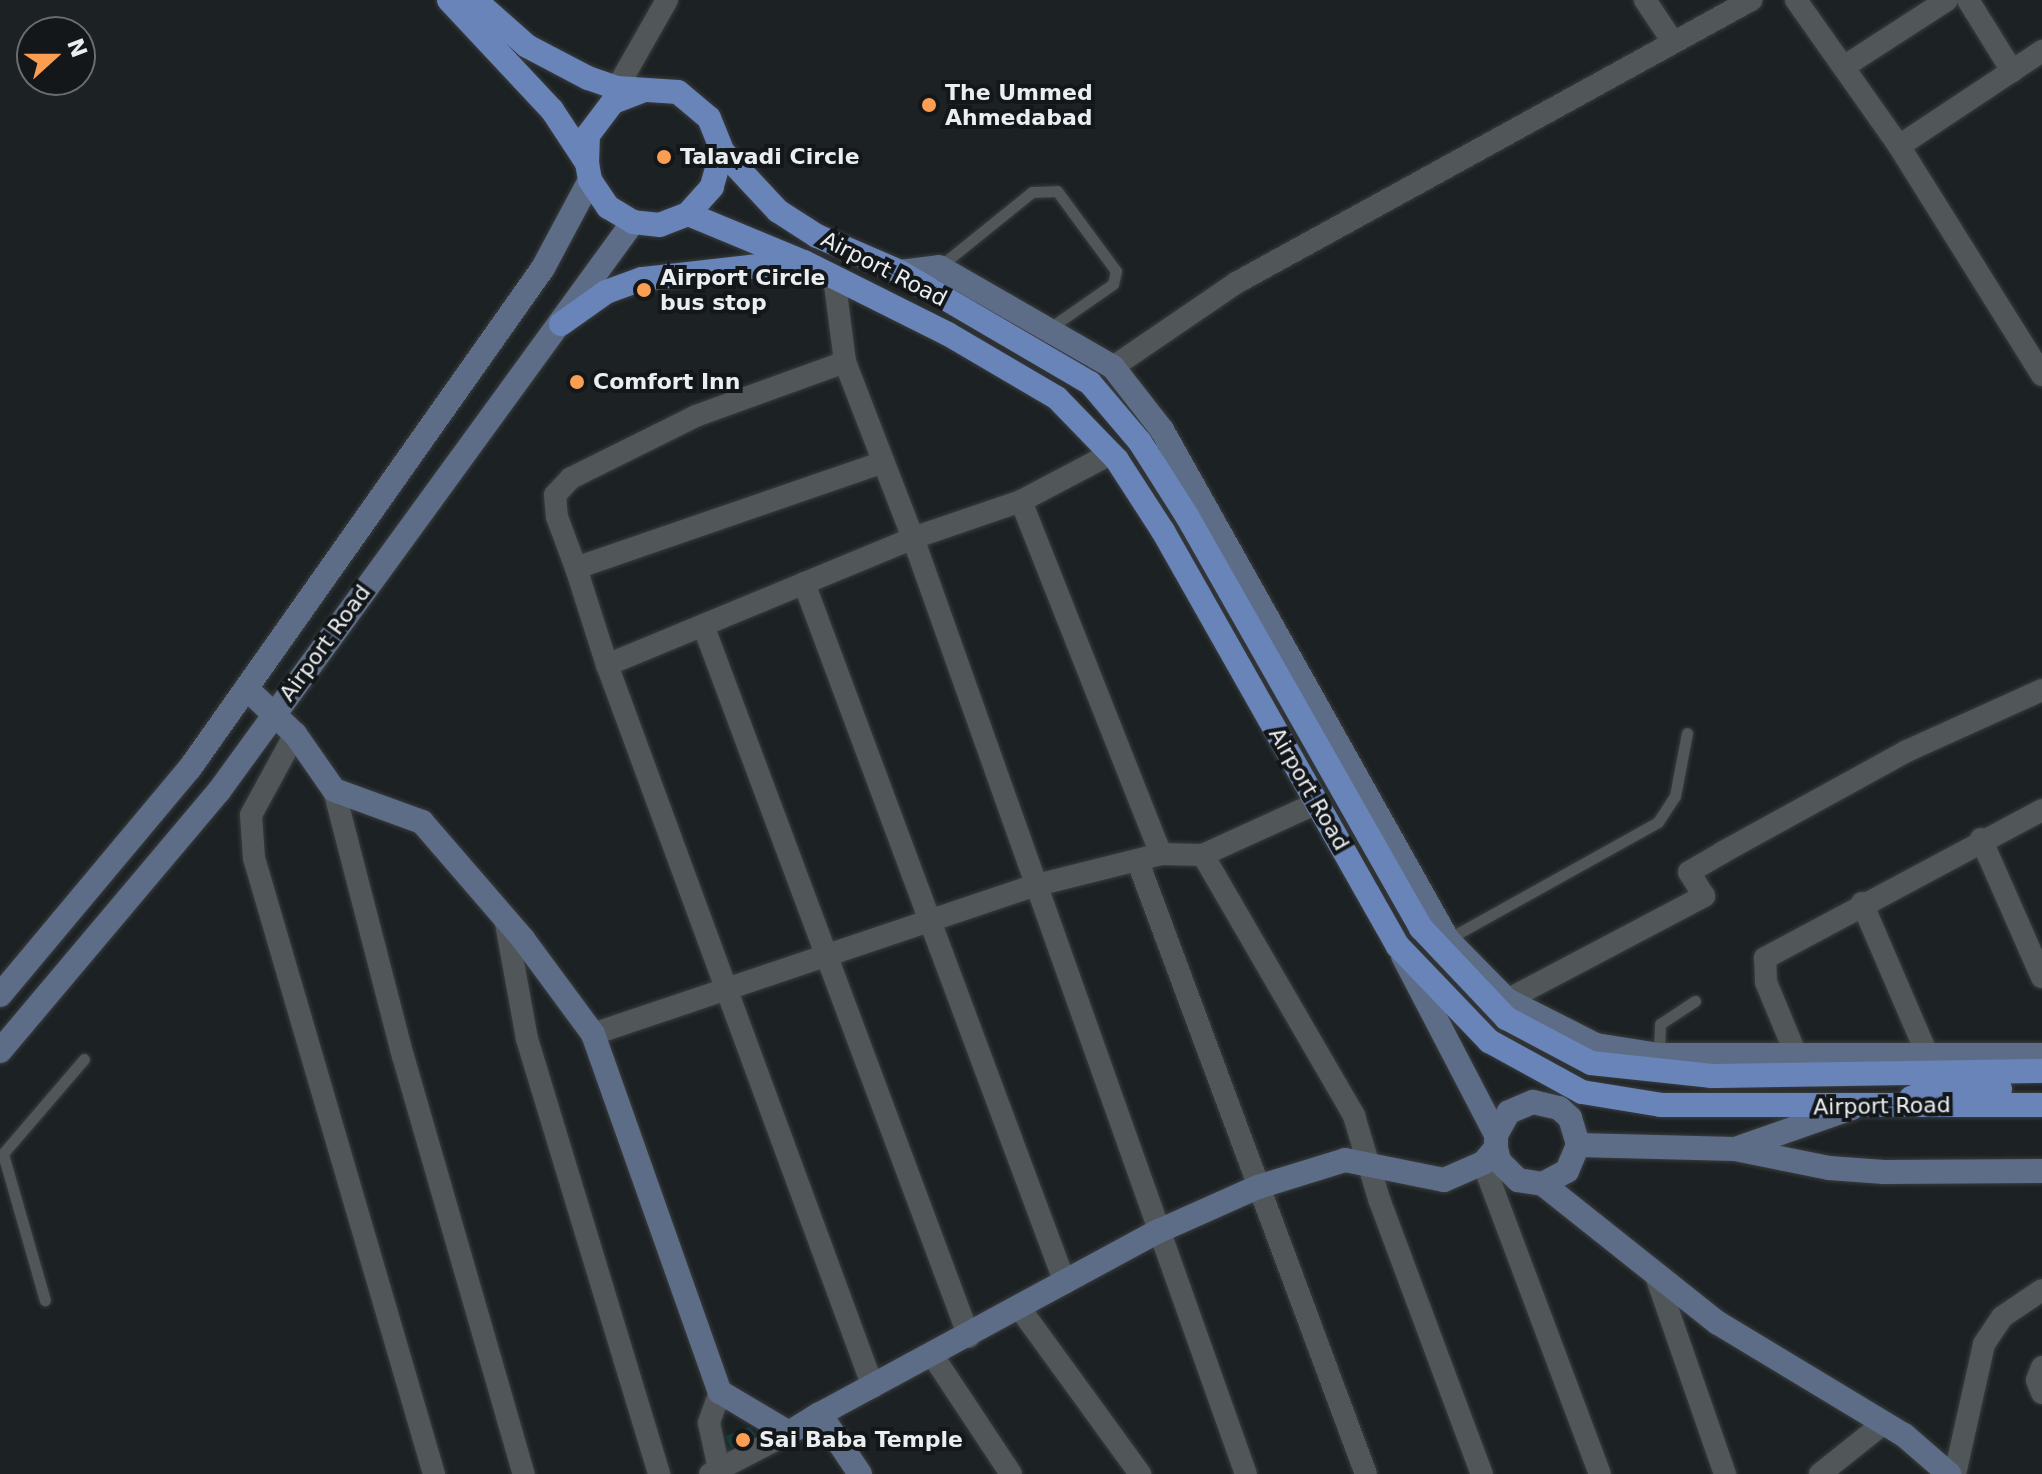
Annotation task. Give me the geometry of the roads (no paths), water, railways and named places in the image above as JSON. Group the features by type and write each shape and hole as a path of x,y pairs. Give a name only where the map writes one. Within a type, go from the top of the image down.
{"main road":[{"path":"449,0 552,110 608,207 633,222 660,225 688,214 712,187 722,151 709,118 678,92 617,88 527,46 475,0"},
{"path":"588,172 588,135 613,102 644,90"},
{"name":"Airport Road","path":"722,151 778,211 817,236 900,272 1090,383 1140,442 1187,516 1421,928 1506,1018 1591,1063 1712,1076 2042,1071"},
{"name":"Airport Road","path":"688,214 804,262 1057,398 1110,454 1163,531 1398,946 1489,1041 1582,1092 1661,1105 1852,1108 2042,1105"},
{"path":"561,324 606,292 642,279 804,262"},
{"path":"1888,1107 1934,1089 2031,1089 2042,1078"}],"street":[{"path":"617,88 667,0"},
{"path":"1645,0 1673,42"},
{"path":"1113,367 1236,283 1751,0"},
{"path":"1796,0 1899,146 2042,375"},
{"path":"1845,66 1947,0"},
{"path":"1968,0 2012,71"},
{"path":"1899,146 2042,51"},
{"name":"Airport Road","path":"0,995 190,768 247,689 543,268 588,172"},
{"name":"Airport Road","path":"0,1051 219,791 633,222"},
{"path":"900,272 939,267 1050,328 1113,367 1162,430 1448,940 1507,1000 1596,1045 1659,1055 2042,1055"},
{"path":"834,277 845,362 913,538 1246,1474"},
{"path":"845,362 683,421 571,478 555,495 607,665 873,1387"},
{"path":"607,665 913,538 1021,501 1110,454"},
{"path":"576,568 883,462"},
{"path":"1021,501 1161,854"},
{"path":"804,583 1065,1283"},
{"path":"703,625 969,1337"},
{"path":"247,689 275,711 295,734 334,790 403,1056 524,1474"},
{"path":"1507,1000 1704,896 1689,872 1723,852 1907,751 2042,690"},
{"path":"295,734 251,815 254,858 434,1474"},
{"path":"334,790 422,822 505,918 593,1034 720,1392 709,1423 716,1473 820,1414 1021,1310 1159,1231 1258,1187 1345,1160 1370,1162 1444,1180 1492,1149 1509,1112 1533,1102 1546,1103 1570,1118 1578,1145 1567,1171 1543,1184"},
{"path":"593,1034 1037,885 1161,854 1203,855 1317,803"},
{"path":"1797,1057 1766,982 1765,958 1981,839 2042,810"},
{"path":"1981,839 2033,929 2042,977"},
{"path":"1203,855 1354,1116 1379,1199 1482,1474"},
{"path":"1138,862 1366,1474"},
{"path":"1862,903 1928,1056"},
{"path":"505,918 527,1039 659,1474"},
{"path":"1398,946 1492,1149 1518,1180 1543,1184 1718,1323 1884,1423 1952,1474 1984,1344 2002,1317 2042,1290"},
{"path":"1546,1103 1553,1077"},
{"path":"1735,1149 1852,1108"},
{"path":"1578,1145 1666,1152 1735,1149 1829,1168 1884,1172 2042,1171"},
{"path":"1492,1149 1600,1474"},
{"path":"1656,1276 1725,1474"},
{"path":"1021,1310 1140,1474"},
{"path":"933,1356 1011,1474"},
{"path":"2042,1367 2037,1380 2042,1393"},
{"path":"720,1392 789,1433"},
{"path":"820,1414 860,1474"},
{"path":"1820,1474 1884,1423"}],"lane":[{"path":"939,267 1032,192 1057,191 1116,271 1113,284 1050,328"},
{"path":"1448,940 1658,822 1675,796 1687,733"},
{"path":"1659,1055 1660,1024 1695,1001"},
{"path":"45,1300 1,1156 84,1059"}],"place":[{"name":"The Ummed Ahmedabad","path":"929,105"},
{"name":"Talavadi Circle","path":"664,157"},
{"name":"Airport Circle bus stop","path":"644,290"},
{"name":"Comfort Inn","path":"577,382"},
{"name":"Sai Baba Temple","path":"743,1440"}]}
